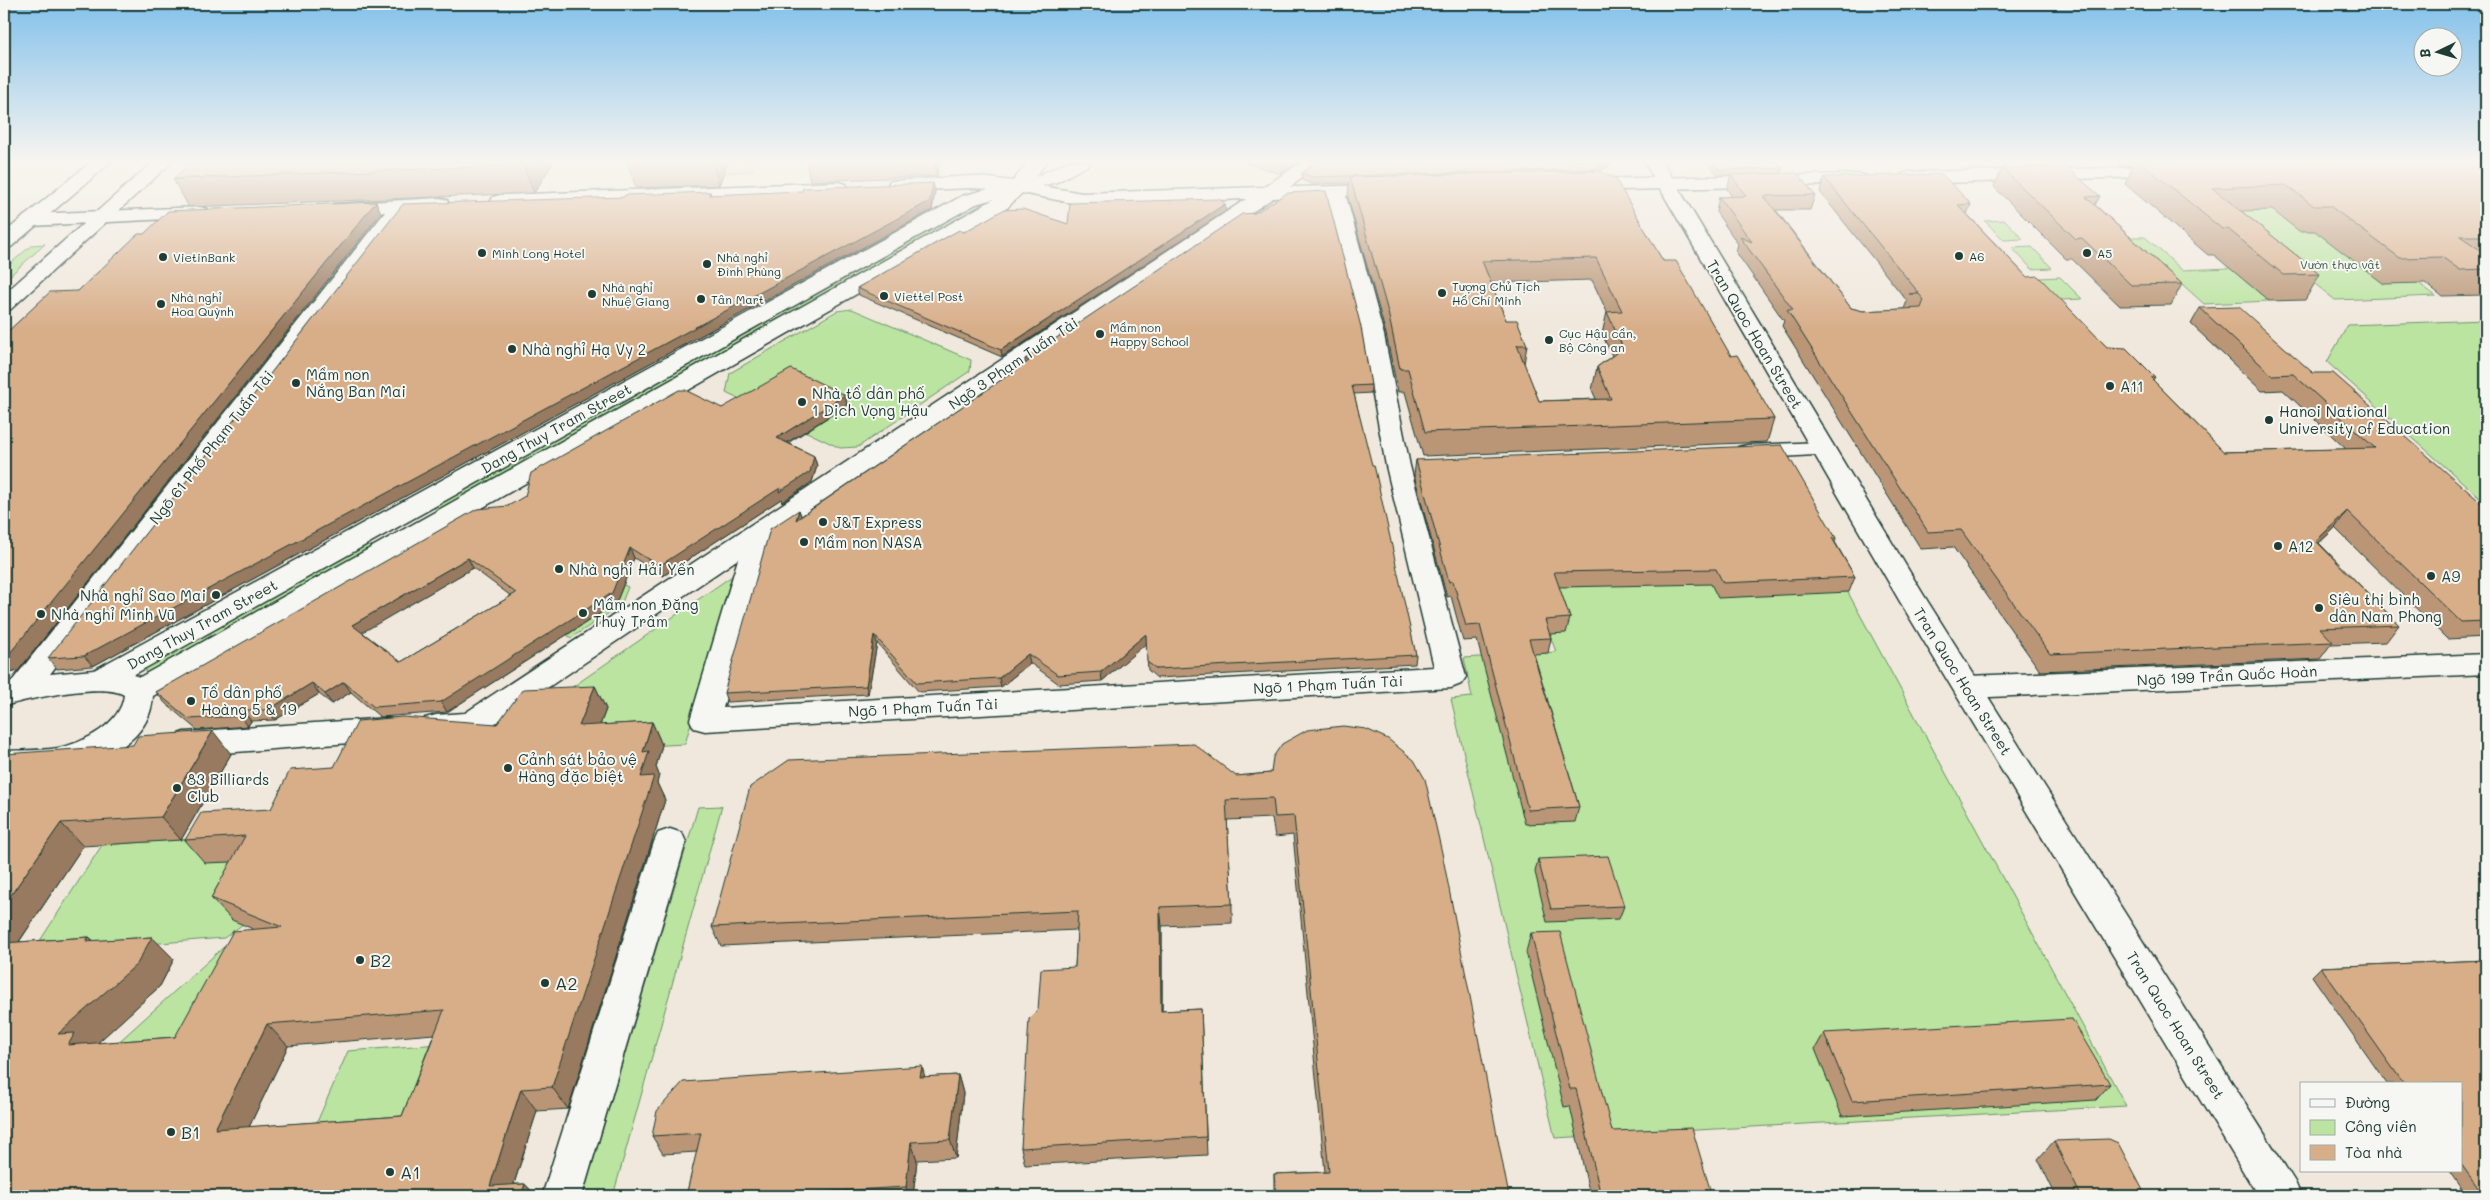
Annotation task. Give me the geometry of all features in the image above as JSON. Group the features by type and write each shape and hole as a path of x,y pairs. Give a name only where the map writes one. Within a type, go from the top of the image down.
{"street":[{"path":"4,243 35,217"},
{"path":"31,220 125,217"},
{"name":"Ngõ 61 Phố Phạm Tuấn Tài","path":"13,691 390,217"},
{"name":"Dang Thuy Tram Street","path":"98,681 939,217"},
{"name":"Dang Thuy Tram Street","path":"139,691 977,217"},
{"name":"Ngõ 3 Phạm Tuấn Tài","path":"87,751 471,724 1231,217"},
{"name":"Ngõ 1 Phạm Tuấn Tài","path":"759,532 705,720 1451,677 1408,466 1342,217"},
{"name":"Tran Quoc Hoan Street","path":"1686,217 1909,594 2281,1196"},
{"path":"4,305 101,218"},
{"path":"1725,453 1823,448"},
{"path":"396,517 419,533"},
{"name":"Ngõ 199 Trần Quốc Hoàn","path":"1968,687 2486,664"},
{"name":"Dang Thuy Tram Street","path":"13,691 98,681 124,682 139,691"},
{"name":"Dang Thuy Tram Street","path":"4,763 64,758 87,751 123,728 140,703 139,691"},
{"path":"562,1196 670,842"}],"green space":[{"path":"951,217 967,217 441,510 436,510 434,507 437,503"},
{"name":"Vườn thực vật","path":"2231,217 2329,217 2436,296 2335,300"},
{"path":"2005,220 2023,239 2004,240 1985,221"},
{"path":"2130,237 2145,237 2182,270 2230,268 2269,301 2204,304"},
{"path":"45,244 4,281 4,269 32,245"},
{"path":"2032,247 2052,268 2032,269 2012,248"},
{"path":"2060,277 2082,299 2061,300 2040,278"},
{"path":"852,309 971,360 970,371 858,447 840,448 726,393 730,373 837,311"},
{"path":"2486,320 2486,503 2327,362 2348,325"},
{"path":"368,543 376,549 147,674 145,671 147,666"},
{"path":"1831,561 2126,1106 1555,1138 1451,699 1472,697 1464,658 1556,652 1529,577"},
{"path":"732,576 685,744 591,749 606,709 535,713"},
{"path":"616,581 628,587 621,605 571,638 567,635 616,603"},
{"path":"722,806 613,1196 583,1196 698,807"},
{"path":"220,837 264,859 242,925 224,938 32,953 102,845"},
{"path":"228,943 198,1059 91,1067"},
{"path":"439,1044 409,1122 314,1129 348,1051"}],"building":[{"path":"162,217 364,217 4,659 4,335 50,292 78,291 138,234 144,234"},
{"path":"393,217 900,217 84,656 48,658"},
{"path":"991,217 1047,217 1068,224 1069,217 1205,217 1001,350 857,288 959,230 964,232"},
{"path":"1238,217 1333,217 1361,327 1371,385 1352,386 1372,465 1374,465 1416,655 1157,669 1147,662 1146,634 1101,672 1058,675 1028,654 999,678 917,683 874,635 866,686 724,693 770,529 799,510 796,520 1029,361 1025,359"},
{"name":"Cục Hậu cần, Bộ Công an","path":"1361,217 1638,217 1663,261 1676,261 1731,356 1737,355 1774,419 1425,432 1408,369 1400,369 1388,312","holes":["1596,258 1622,311 1607,312 1623,348 1597,367 1611,399 1539,401 1517,345 1527,345 1517,320 1506,320 1482,261"]},
{"path":"1734,217 1780,217 1851,308 1863,311 1921,308 1924,300 1919,294 1909,294 1919,293 1857,217 1970,217 2027,277 2038,276 2107,347 2126,348 2155,377 2151,378 2224,452 2375,448 2293,374 2272,375 2200,308 2239,307 2313,373 2333,373 2486,507 2486,621 2461,622 2347,511 2316,541 2399,625 2320,628 2333,642 2050,654 1961,530 1928,532 1787,310 1793,310 1740,237 1752,242"},
{"path":"2053,217 2108,217 2182,284 2131,285 2082,238 2076,239"},
{"path":"2207,217 2248,217 2320,274 2284,275 2228,229 2222,229"},
{"path":"2345,217 2486,217 2486,236 2460,236 2486,254 2486,269 2460,270 2442,257 2400,258"},
{"path":"791,369 845,395 777,438 814,456 810,472 779,492 780,488 659,566 630,548 612,593 441,702 374,707 344,682 325,694 312,683 268,710 243,710 240,716 189,719 156,692 477,509 508,506 525,496 531,473 679,390 685,390 722,408","holes":["468,558 516,593 401,662 352,625"]},
{"path":"1782,445 1836,538 1832,538 1855,577 1723,583 1716,569 1554,572 1570,618 1545,620 1551,638 1529,639 1579,807 1528,810 1480,625 1466,626 1453,581 1449,582 1416,460"},
{"path":"595,686 579,726 652,722 643,752 649,751 641,777 654,776 552,1087 521,1089 490,1186 525,1184 521,1196 4,1196 4,943 89,937 86,941 152,937 137,964 58,1034 75,1033 68,1045 175,1037 233,931 282,927 211,898 245,836 185,840 201,813 271,809 290,770 334,767 358,721 402,717 497,724 523,689","holes":["444,1010 402,1116 215,1129 267,1024"]},
{"path":"1343,726 1366,729 1388,739 1414,760 1425,779 1442,853 1509,1196 1276,1196 1274,1174 1329,1172 1294,816 1275,817 1273,798 1226,800 1232,904 1160,907 1161,1011 1201,1009 1206,1137 1021,1148 1029,1019 1038,1010 1041,969 1075,967 1078,911 712,927 750,787 789,760 1194,744 1236,776 1271,773 1273,757 1282,744 1307,730"},
{"path":"213,731 161,817 61,823 4,905 4,754 133,745 138,736"},
{"path":"1608,856 1624,906 1551,909 1538,859"},
{"path":"1560,932 1612,1131 1692,1128 1712,1196 1601,1196 1576,1089 1570,1089 1531,933"},
{"path":"2486,960 2486,1196 2484,1196 2462,1165 2462,1082 2403,1082 2321,967"},
{"path":"2072,1019 2110,1084 1852,1101 1824,1033"},
{"path":"922,1066 920,1077 958,1075 950,1140 911,1142 906,1187 818,1192 817,1196 686,1196 701,1133 652,1136 657,1111 683,1082"},
{"path":"2109,1139 2118,1143 2146,1196 2081,1196 2054,1141"}],"place":[{"name":"Minh Long Hotel","path":"482,253"},
{"name":"A5","path":"2087,253"},
{"name":"A6","path":"1959,256"},
{"name":"VietinBank","path":"163,257"},
{"name":"Nhà nghỉ Đình Phùng","path":"707,264"},
{"name":"Tượng Chủ Tịch Hồ Chí Minh","path":"1442,293"},
{"name":"Nhà nghỉ Nhuệ Giang","path":"592,294"},
{"name":"Viettel Post","path":"884,296"},
{"name":"Tân Mart","path":"701,299"},
{"name":"Nhà nghỉ Hoa Quỳnh","path":"161,304"},
{"name":"Mầm non Happy School","path":"1100,334"},
{"name":"Cục Hậu cần, Bộ Công an","path":"1549,340"},
{"name":"Nhà nghỉ Hạ Vy 2","path":"512,349"},
{"name":"Mầm non Nắng Ban Mai","path":"296,383"},
{"name":"A11","path":"2110,386"},
{"name":"Nhà tổ dân phố 1 Dịch Vọng Hậu","path":"802,402"},
{"name":"Hanoi National University of Education","path":"2269,420"},
{"name":"J&T Express","path":"823,522"},
{"name":"Mầm non NASA","path":"804,542"},
{"name":"A12","path":"2278,546"},
{"name":"Nhà nghỉ Hải Yến","path":"559,569"},
{"name":"A9","path":"2431,576"},
{"name":"Nhà nghỉ Sao Mai","path":"216,595"},
{"name":"Siêu thị bình dân Nam Phong","path":"2319,608"},
{"name":"Mầm non Đặng Thuỳ Trâm","path":"583,613"},
{"name":"Nhà nghỉ Minh Vũ","path":"41,614"},
{"name":"Tổ dân phố Hoàng 5 & 19","path":"191,701"},
{"name":"Cảnh sát bảo vệ Hàng đặc biệt","path":"508,768"},
{"name":"83 Billiards Club","path":"177,788"},
{"name":"B2","path":"360,960"},
{"name":"A2","path":"545,983"},
{"name":"B1","path":"171,1132"},
{"name":"A1","path":"390,1172"}]}
